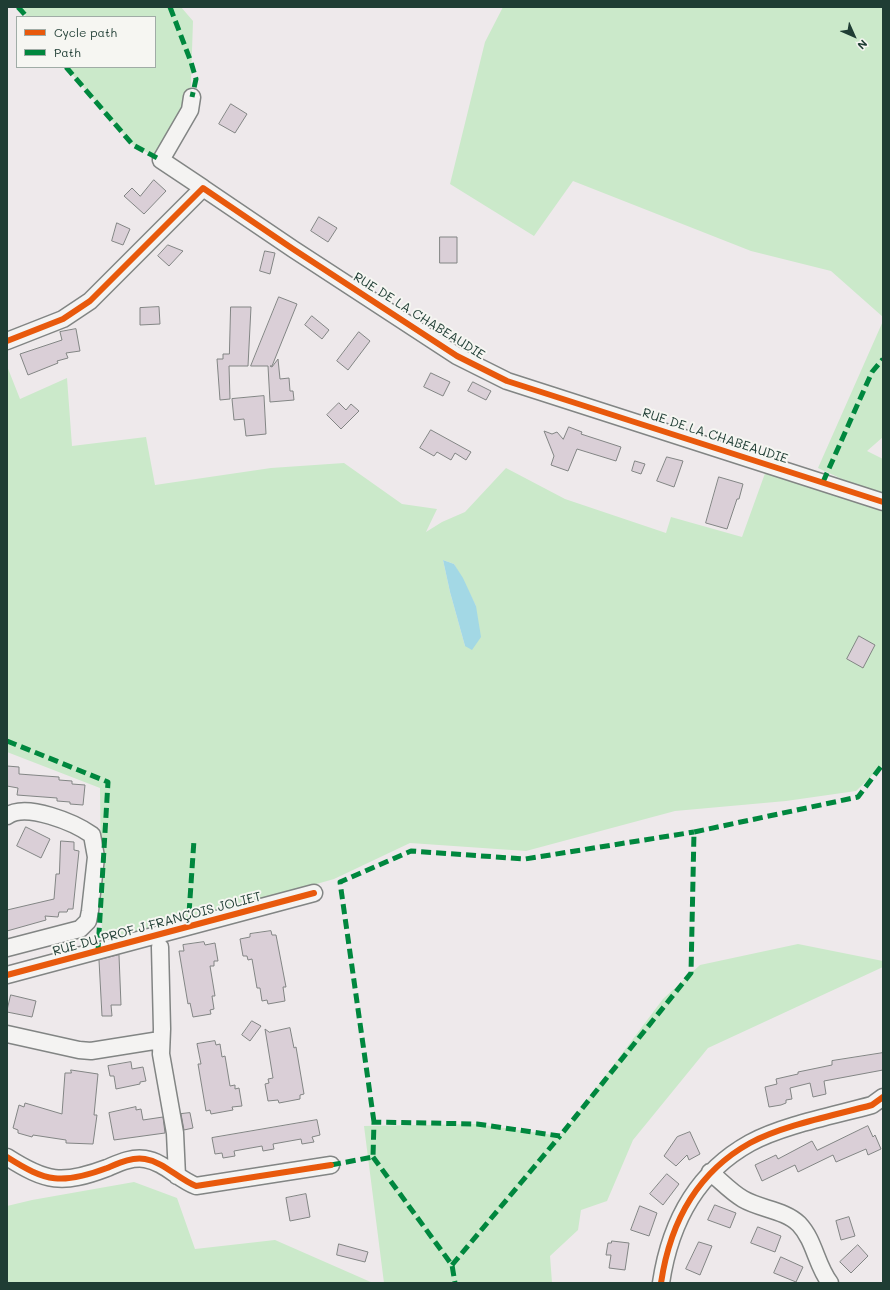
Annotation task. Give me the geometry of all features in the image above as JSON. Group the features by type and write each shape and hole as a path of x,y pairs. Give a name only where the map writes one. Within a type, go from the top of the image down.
{"street":[{"name":"RUE DE LA CHABEAUDIE","path":"192,97 190,110 161,160 292,249 457,356 507,381 883,502"},
{"path":"7,342 62,319 90,301 203,188"},
{"path":"7,816 12,812 29,811 75,824 92,835 96,857 88,921 80,929 7,948"},
{"name":"RUE DU PROF J FRANÇOIS JOLIET","path":"7,975 314,893"},
{"path":"160,947 162,1029 160,1040 175,1133 177,1176"},
{"path":"7,1034 85,1050 160,1040"},
{"path":"661,1283 675,1226 693,1194 710,1172 751,1142 791,1127 872,1105 883,1096"},
{"path":"7,1157 31,1172 47,1178 69,1178 87,1175 135,1158 147,1159 196,1186 207,1186 331,1165"},
{"path":"710,1172 744,1199 783,1215 798,1223 808,1236 824,1276 830,1283"}],"green space":[{"path":"18,7 181,7 193,21 190,110 161,160 133,145 67,68 156,68 156,16 26,16"},
{"path":"503,7 883,7 883,317 831,271 751,251 573,181 534,236 450,184 485,42"},
{"path":"883,321 883,437 867,451 883,459 883,498 818,468"},
{"path":"7,366 20,399 67,378 72,446 146,437 155,485 271,468 344,463 402,504 437,509 426,532 442,522 465,512 506,468 565,499 666,533 671,517 742,537 768,465 883,502 883,765 856,791 786,801 675,811 526,851 410,843 334,879 102,945 100,788 7,752","holes":["443,560 454,564 476,606 465,646"]},
{"path":"798,944 883,961 883,967 708,1048 633,1140 607,1201 581,1210 578,1230 550,1256 552,1283 384,1283 364,1126 477,1124 560,1136 663,999 700,965"},
{"path":"134,1182 177,1198 195,1249 275,1240 373,1283 7,1283 7,1206 32,1200"}],"water":[{"path":"443,560 454,564 463,578 476,606 481,637 472,650 465,646"}],"building":[{"path":"231,104 247,114 235,133 219,124"},
{"path":"154,180 166,191 144,214 124,196 132,188 140,196"},
{"path":"319,217 337,228 328,242 311,231"},
{"path":"117,223 130,229 123,245 112,241"},
{"path":"440,237 457,237 457,263 440,263"},
{"path":"168,245 183,251 169,266 158,256"},
{"path":"265,251 275,253 270,274 260,271"},
{"path":"279,297 297,304 272,366 270,366 272,367 278,359 280,379 289,378 290,391 293,391 294,400 270,402 268,366 251,366"},
{"path":"159,307 160,324 140,325 140,308"},
{"path":"231,307 251,307 248,366 229,366 230,399 220,400 217,359 223,359 223,354 229,354"},
{"path":"312,316 329,330 322,339 305,325"},
{"path":"76,329 80,351 66,353 68,358 57,361 58,363 28,375 20,354 62,340 60,332"},
{"path":"359,332 370,341 348,370 337,361"},
{"path":"431,373 450,382 443,396 424,387"},
{"path":"473,382 491,391 486,400 468,391"},
{"path":"264,396 266,434 246,436 244,419 234,420 232,399"},
{"path":"339,403 346,410 351,404 359,411 341,429 327,415"},
{"path":"569,427 582,432 581,434 621,447 616,461 577,449 568,471 551,465 554,456 544,431 552,434 557,432 563,439"},
{"path":"431,430 471,452 466,460 455,453 451,460 437,452 434,456 420,448"},
{"path":"667,457 683,461 674,487 657,481"},
{"path":"635,461 645,464 641,474 632,471"},
{"path":"719,477 743,484 739,499 737,499 727,529 706,523"},
{"path":"859,636 875,645 863,668 847,659"},
{"path":"7,766 19,767 19,774 59,777 59,780 72,781 72,784 85,785 83,805 57,801 57,798 17,795 18,788 7,786"},
{"path":"26,827 50,839 41,858 17,846"},
{"path":"61,841 74,842 74,850 79,851 73,909 68,909 67,912 59,912 58,917 45,916 46,920 7,931 7,910 54,899 56,874 59,874"},
{"path":"271,931 272,935 276,935 286,987 283,987 285,1001 268,1004 267,1000 262,1001 260,988 257,988 252,959 248,960 247,956 243,956 240,939 250,937 250,934"},
{"path":"204,942 205,945 215,943 218,961 214,961 214,966 210,966 215,996 212,996 214,1009 210,1010 211,1014 193,1017 190,1003 188,1004 179,951 184,951 183,945"},
{"path":"119,955 121,1005 111,1005 112,1016 102,1016 99,960"},
{"path":"11,995 36,1001 32,1017 7,1012"},
{"path":"252,1021 261,1026 250,1041 242,1035"},
{"path":"290,1028 294,1048 296,1047 304,1094 300,1095 300,1099 279,1103 278,1100 268,1101 265,1084 269,1083 268,1079 273,1078 265,1029 269,1032"},
{"path":"215,1041 216,1045 220,1044 222,1057 225,1056 230,1086 235,1085 235,1089 239,1088 242,1106 232,1107 233,1110 211,1114 210,1110 206,1111 198,1064 201,1064 197,1044"},
{"path":"883,1053 883,1070 824,1081 826,1094 813,1097 810,1083 790,1088 792,1099 786,1100 786,1103 781,1105 769,1107 765,1087 777,1084 776,1079 798,1074 798,1072 832,1065 832,1061"},
{"path":"131,1062 132,1069 143,1067 146,1081 140,1082 140,1084 116,1089 114,1076 110,1076 108,1066"},
{"path":"71,1070 98,1074 94,1115 97,1115 93,1144 66,1143 66,1140 33,1135 32,1137 18,1133 18,1130 13,1128 19,1105 24,1107 25,1103 62,1114 65,1073 71,1073"},
{"path":"136,1107 136,1110 141,1109 143,1120 163,1117 165,1133 114,1140 109,1113"},
{"path":"190,1113 193,1128 184,1130 181,1114"},
{"path":"317,1120 320,1135 312,1137 314,1142 302,1144 301,1139 273,1144 274,1149 263,1151 262,1146 234,1151 235,1156 223,1158 222,1153 215,1154 212,1138"},
{"path":"868,1126 873,1137 875,1135 881,1149 868,1155 866,1149 836,1162 833,1155 798,1172 795,1165 762,1181 755,1165 776,1155 778,1159 812,1141 817,1150"},
{"path":"690,1132 700,1154 689,1160 687,1155 676,1166 664,1156 677,1137"},
{"path":"667,1174 679,1184 663,1205 650,1194"},
{"path":"306,1194 310,1217 290,1221 286,1198"},
{"path":"715,1205 736,1213 730,1228 708,1220"},
{"path":"640,1206 657,1213 649,1236 631,1230"},
{"path":"849,1217 855,1236 841,1240 836,1221"},
{"path":"758,1227 781,1236 775,1252 751,1243"},
{"path":"612,1241 629,1243 625,1270 609,1268 611,1255 606,1255 608,1243 611,1243"},
{"path":"699,1242 712,1246 700,1275 686,1269"},
{"path":"339,1244 368,1252 365,1262 337,1255"},
{"path":"858,1245 868,1256 851,1273 840,1262"},
{"path":"781,1257 803,1267 796,1282 774,1273"}],"marked path":[{"path":"18,7 26,16"},
{"path":"170,7 196,79 192,97"},
{"path":"67,68 133,145 161,160"},
{"path":"823,482 872,372 883,359"},
{"path":"7,741 108,782 98,950"},
{"path":"331,1165 373,1157 374,1122 477,1124 560,1136 691,973 694,832 858,797 883,764"},
{"path":"374,1122 340,882 411,851 525,859 694,832"},
{"path":"188,928 194,840"},
{"path":"452,1265 560,1136"},
{"path":"373,1157 452,1265 455,1283"}],"cycle path":[{"path":"7,341 63,319 90,301 203,188 293,249 457,356 507,381 883,502"},
{"path":"7,975 314,893"},
{"path":"661,1283 665,1261 679,1220 700,1185 731,1155 750,1143 778,1131 872,1105 883,1097"},
{"path":"7,1157 33,1172 44,1176 66,1179 91,1173 121,1162 145,1159 165,1167 196,1186 331,1165"}]}
